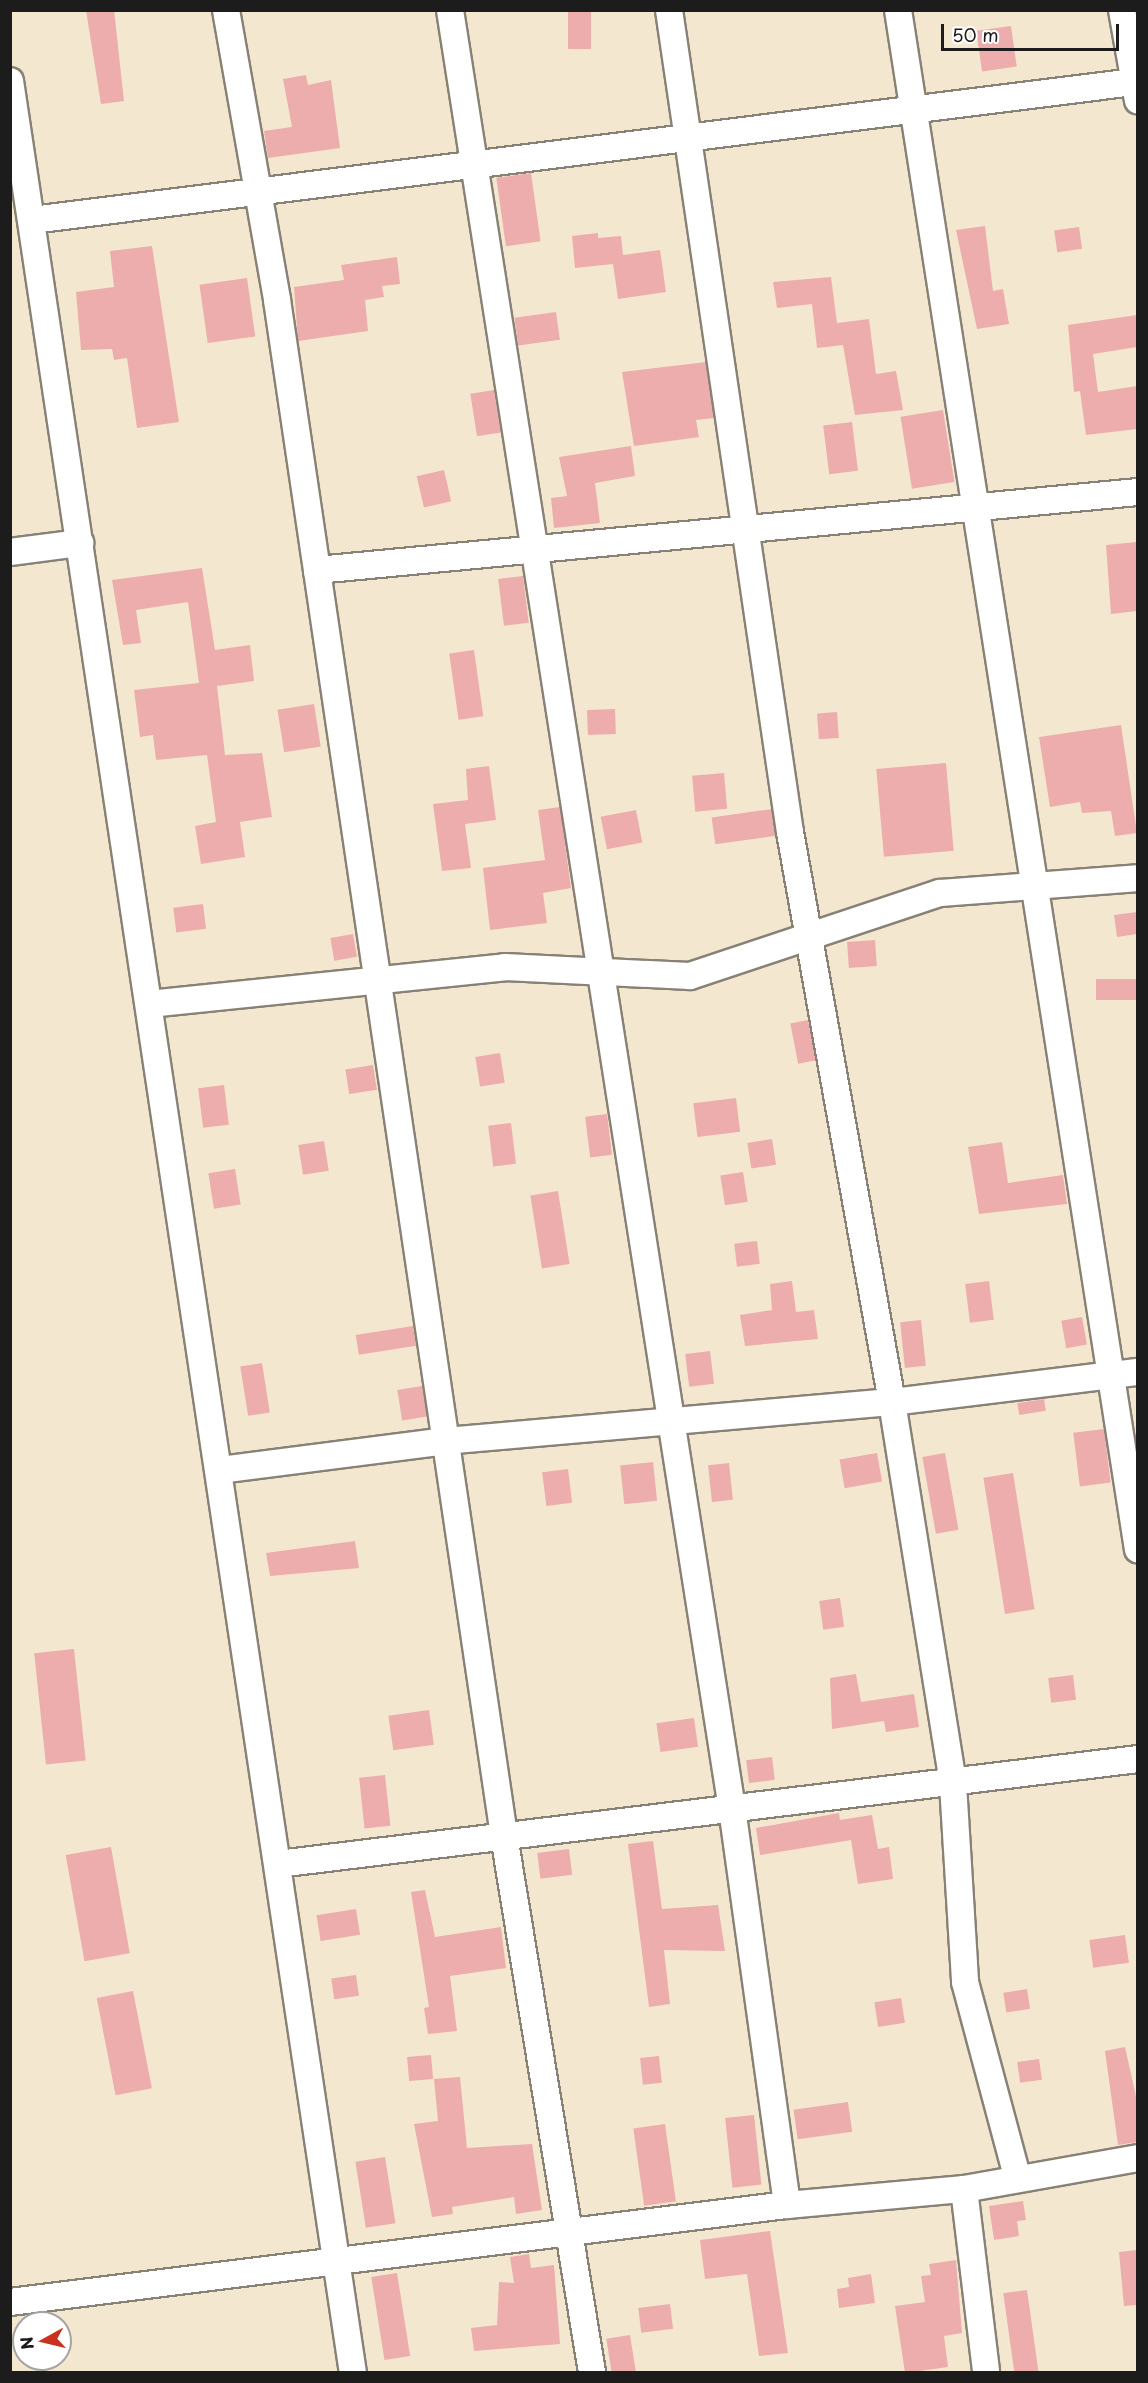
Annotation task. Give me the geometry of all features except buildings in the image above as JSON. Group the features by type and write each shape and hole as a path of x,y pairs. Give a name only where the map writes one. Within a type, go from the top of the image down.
{"street":[{"path":"226,10 258,192 317,570 504,1836 573,2232 592,2373"},
{"path":"450,10 532,550 732,1808 787,2205"},
{"path":"669,10 745,531 811,935 892,1402 953,1784 965,1982 1017,2176"},
{"path":"898,10 1137,1549"},
{"path":"32,220 914,110 1136,92 1122,10"},
{"path":"10,81 279,1863 353,2373"},
{"path":"317,570 976,511 1137,492"},
{"path":"10,552 80,543"},
{"path":"149,1004 377,977 505,967 690,976 940,893 1035,882 1137,878"},
{"path":"220,1470 445,1441 892,1402 1137,1372"},
{"path":"279,1863 732,1808 953,1784 1137,1759"},
{"path":"10,2302 787,2205 964,2188 1017,2176 1137,2158"},
{"path":"964,2188 986,2373"}]}
